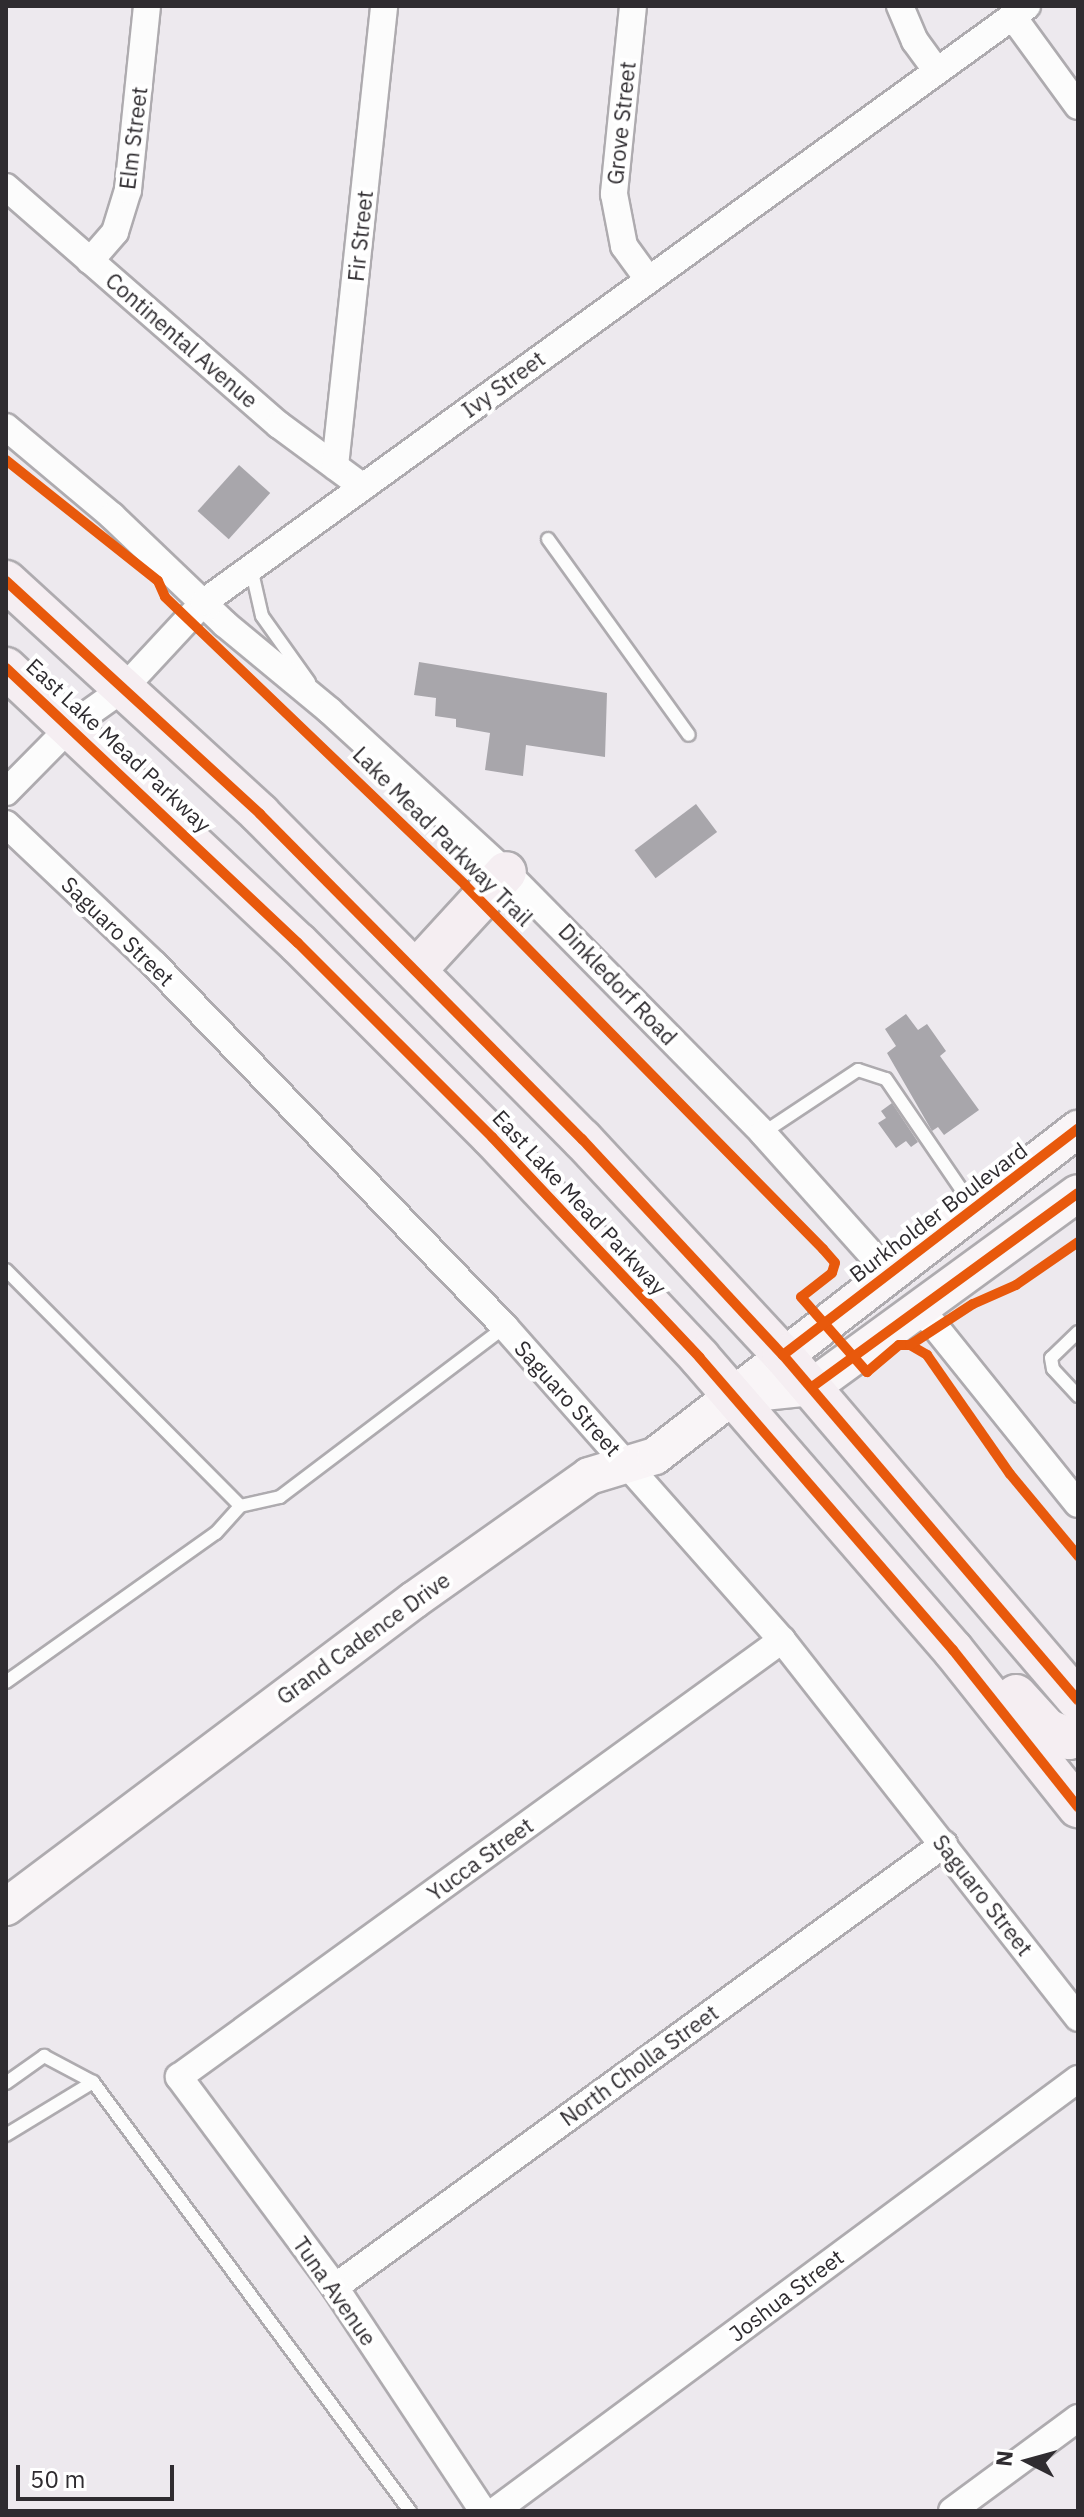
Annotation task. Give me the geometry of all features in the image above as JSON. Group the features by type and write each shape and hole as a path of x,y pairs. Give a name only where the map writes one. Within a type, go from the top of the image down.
{"main road":[{"name":"East Lake Mead Parkway","path":"6,581 124,688 418,968 812,1387 1078,1700"},
{"name":"East Lake Mead Parkway","path":"6,668 72,725 492,1137 734,1395 953,1650 1078,1807"},
{"path":"418,968 506,872"},
{"name":"Burkholder Boulevard","path":"734,1395 1078,1129"},
{"path":"734,1395 812,1387 1078,1193"},
{"name":"Grand Cadence Drive","path":"6,1907 414,1600 589,1476 655,1456 734,1395"},
{"path":"953,1650 990,1665 1047,1729 1069,1739 1078,1737"}],"street":[{"name":"Elm Street","path":"90,261 115,232 128,190 147,6"},
{"name":"Fir Street","path":"335,466 384,6"},
{"name":"Grove Street","path":"633,6 614,194 624,246 648,279"},
{"path":"900,6 915,41 937,71"},
{"name":"Ivy Street","path":"6,792 72,725 124,688 204,602 252,572 648,279 1020,12"},
{"path":"1020,12 1078,106"},
{"name":"Continental Avenue","path":"6,187 279,425 363,487"},
{"name":"Dinkledorf Road","path":"6,427 330,711 506,872 763,1133 889,1274"},
{"name":"Saguaro Street","path":"6,824 154,964 505,1327 782,1640 1078,2018"},
{"path":"921,1309 1078,1504"},
{"name":"Yucca Street","path":"179,2077 782,1640"},
{"name":"North Cholla Street","path":"335,2287 944,1844"},
{"name":"Tuna Avenue","path":"179,2077 335,2287 483,2511"},
{"name":"Joshua Street","path":"495,2511 1078,2079"},
{"path":"952,2511 1078,2418"}],"lane":[{"path":"548,539 689,735"},
{"path":"252,572 262,616 330,711"},
{"path":"763,1133 858,1070 886,1079 974,1209"},
{"path":"6,1270 240,1506"},
{"path":"6,1682 216,1533 240,1506 280,1497 505,1327"},
{"path":"1078,1332 1051,1358 1053,1369 1078,1396"},
{"path":"6,2083 44,2056 93,2082 410,2511"},
{"path":"6,2135 93,2082"}],"building":[{"path":"239,465 270,493 229,539 198,511"},
{"path":"419,662 607,693 605,757 526,745 523,776 485,770 490,733 456,727 456,719 435,716 436,698 414,695"},
{"path":"696,804 717,832 656,878 635,850"},
{"path":"906,1014 918,1030 927,1024 946,1051 940,1056 979,1110 944,1135 938,1127 932,1131 887,1053 896,1046 885,1029"},
{"path":"892,1103 918,1142 911,1147 906,1141 896,1148 878,1123 886,1118 881,1111"}],"cycle path":[{"name":"Lake Mead Parkway Trail","path":"6,460 158,581 165,597 465,885 823,1249 835,1263 832,1273 801,1297 867,1372 899,1345 910,1345 927,1355 1010,1474 1078,1556"},
{"path":"6,581 260,814 582,1139 783,1355 1078,1700"},
{"path":"6,668 298,943 492,1137 700,1358 953,1650 1078,1807"},
{"path":"783,1355 1078,1129"},
{"path":"812,1387 1078,1193"},
{"path":"910,1345 973,1304 1016,1285 1078,1242"}]}
